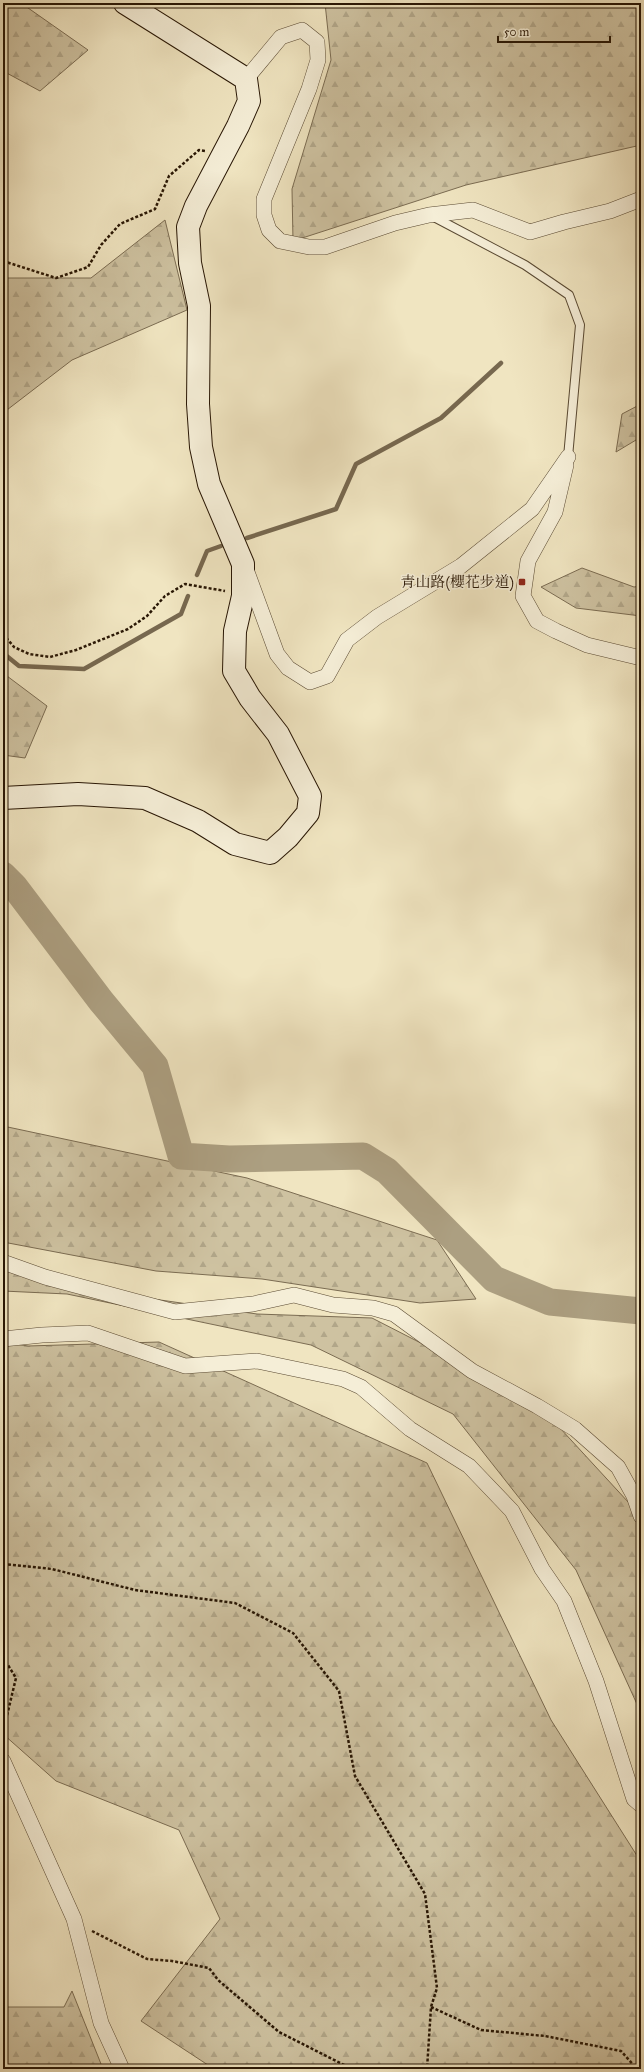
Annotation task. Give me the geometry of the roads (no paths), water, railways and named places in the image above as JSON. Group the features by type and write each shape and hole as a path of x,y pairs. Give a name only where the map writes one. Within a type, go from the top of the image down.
{"street":[{"path":"125,3 246,79"},
{"path":"568,457 532,509 462,566 377,617 347,640 327,676 310,682 288,668 277,654 243,564 209,484 202,447 198,404 199,306 190,263 188,227 196,206 249,101 246,79 280,37 302,30 317,42 318,60 309,89 264,199 264,215 268,230 280,241 309,247 325,247 395,223 429,215 473,210 530,232 610,211 641,199"},
{"path":"568,457 555,512 528,561 523,596 537,621 556,631 587,644 641,658"},
{"path":"3,798 78,794 145,798 198,821 235,844 270,853 288,837 308,813 310,796 278,734 250,698 234,671 235,631 243,596 243,564"},
{"path":"3,1262 45,1277 175,1312 253,1304 294,1295 333,1305 373,1308 394,1314 472,1371 537,1406 575,1429 618,1467 634,1496 641,1516"},
{"path":"3,1339 42,1335 88,1333 185,1366 257,1361 343,1379 361,1387 410,1429 469,1466 512,1511 542,1569 564,1601 596,1681 634,1799 641,1805"},
{"path":"3,1761 74,1919 101,2023 122,2069"}],"lane":[{"path":"429,215 525,265 569,294 580,325 568,457"}],"waterway":[{"path":"247,538 336,509 356,464 441,418 501,363"},
{"path":"197,575 207,551 221,546"},
{"path":"3,653 19,666 84,669 181,614 188,596"},
{"path":"3,875 14,886 101,1001 155,1066 181,1156 229,1159 363,1156 387,1171 494,1279 550,1302 641,1311"}],"place":[{"name":"青山路(櫻花步道)","path":"522,582"}]}
